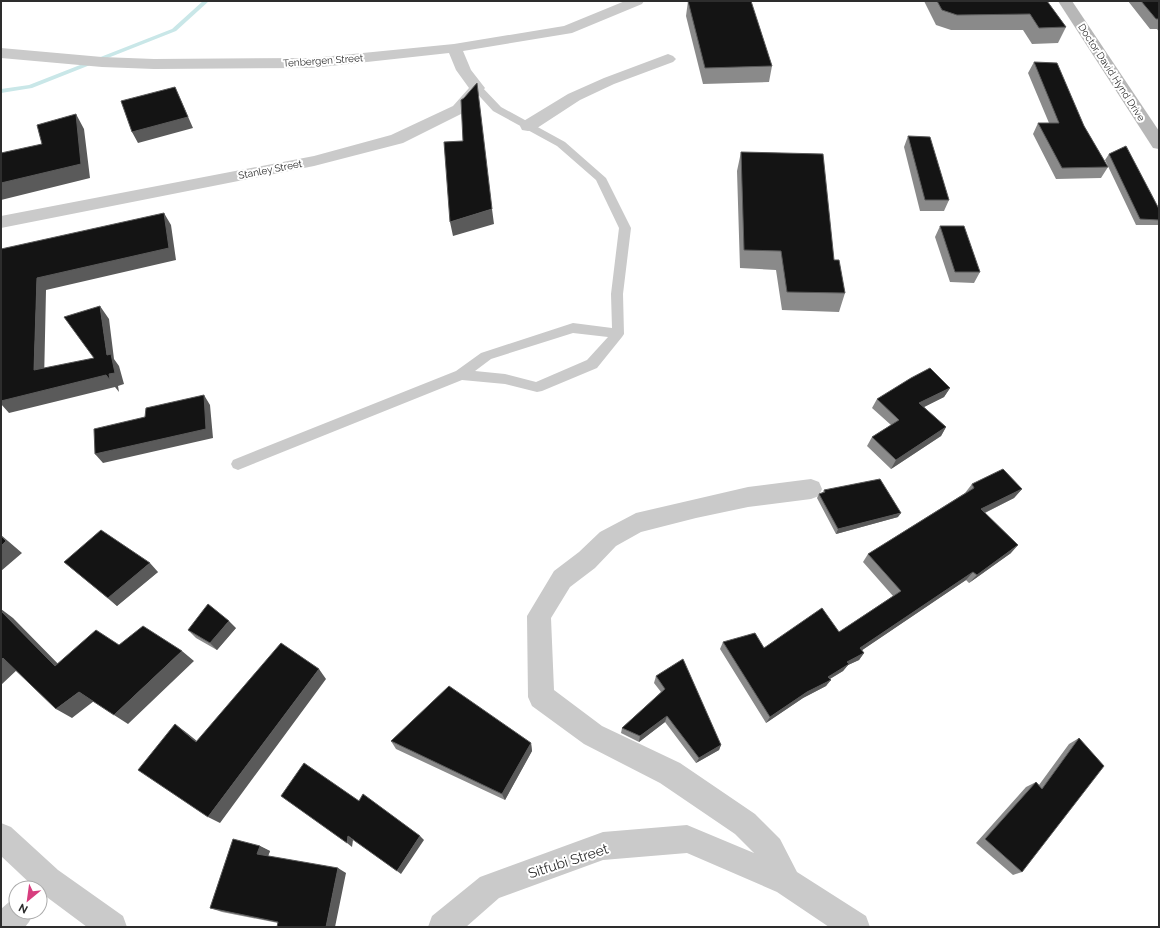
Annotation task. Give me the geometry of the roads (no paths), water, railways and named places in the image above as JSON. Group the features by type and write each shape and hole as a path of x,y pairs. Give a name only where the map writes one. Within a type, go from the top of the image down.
{"main road":[{"name":"Doctor David Hynd Drive","path":"1065,1 1159,144"}],"street":[{"name":"Tenbergen Street","path":"1,53 102,62 154,64 312,63 454,48 567,30 637,1"},
{"path":"454,48 464,70 477,88"},
{"path":"528,126 574,97 609,81 668,59"},
{"name":"Stanley Street","path":"1,222 314,161 397,139 459,109 477,88"},
{"path":"787,882 770,849 745,824 670,773 593,735 541,697 539,616 562,579 587,560 608,539 636,523 748,497 811,489"},
{"path":"1,837 40,880"},
{"name":"Sitfubi Street","path":"443,927 490,887 604,846 687,839 787,882 853,926"},
{"path":"48,887 112,927"}],"lane":[{"path":"462,375 505,379 537,387 592,364 618,334 617,294 625,228 601,178 561,144 497,109 477,88"},
{"path":"238,464 462,375 486,356 573,328 618,334"}],"waterway":[{"path":"1,91 30,87 174,30 206,1"}]}
